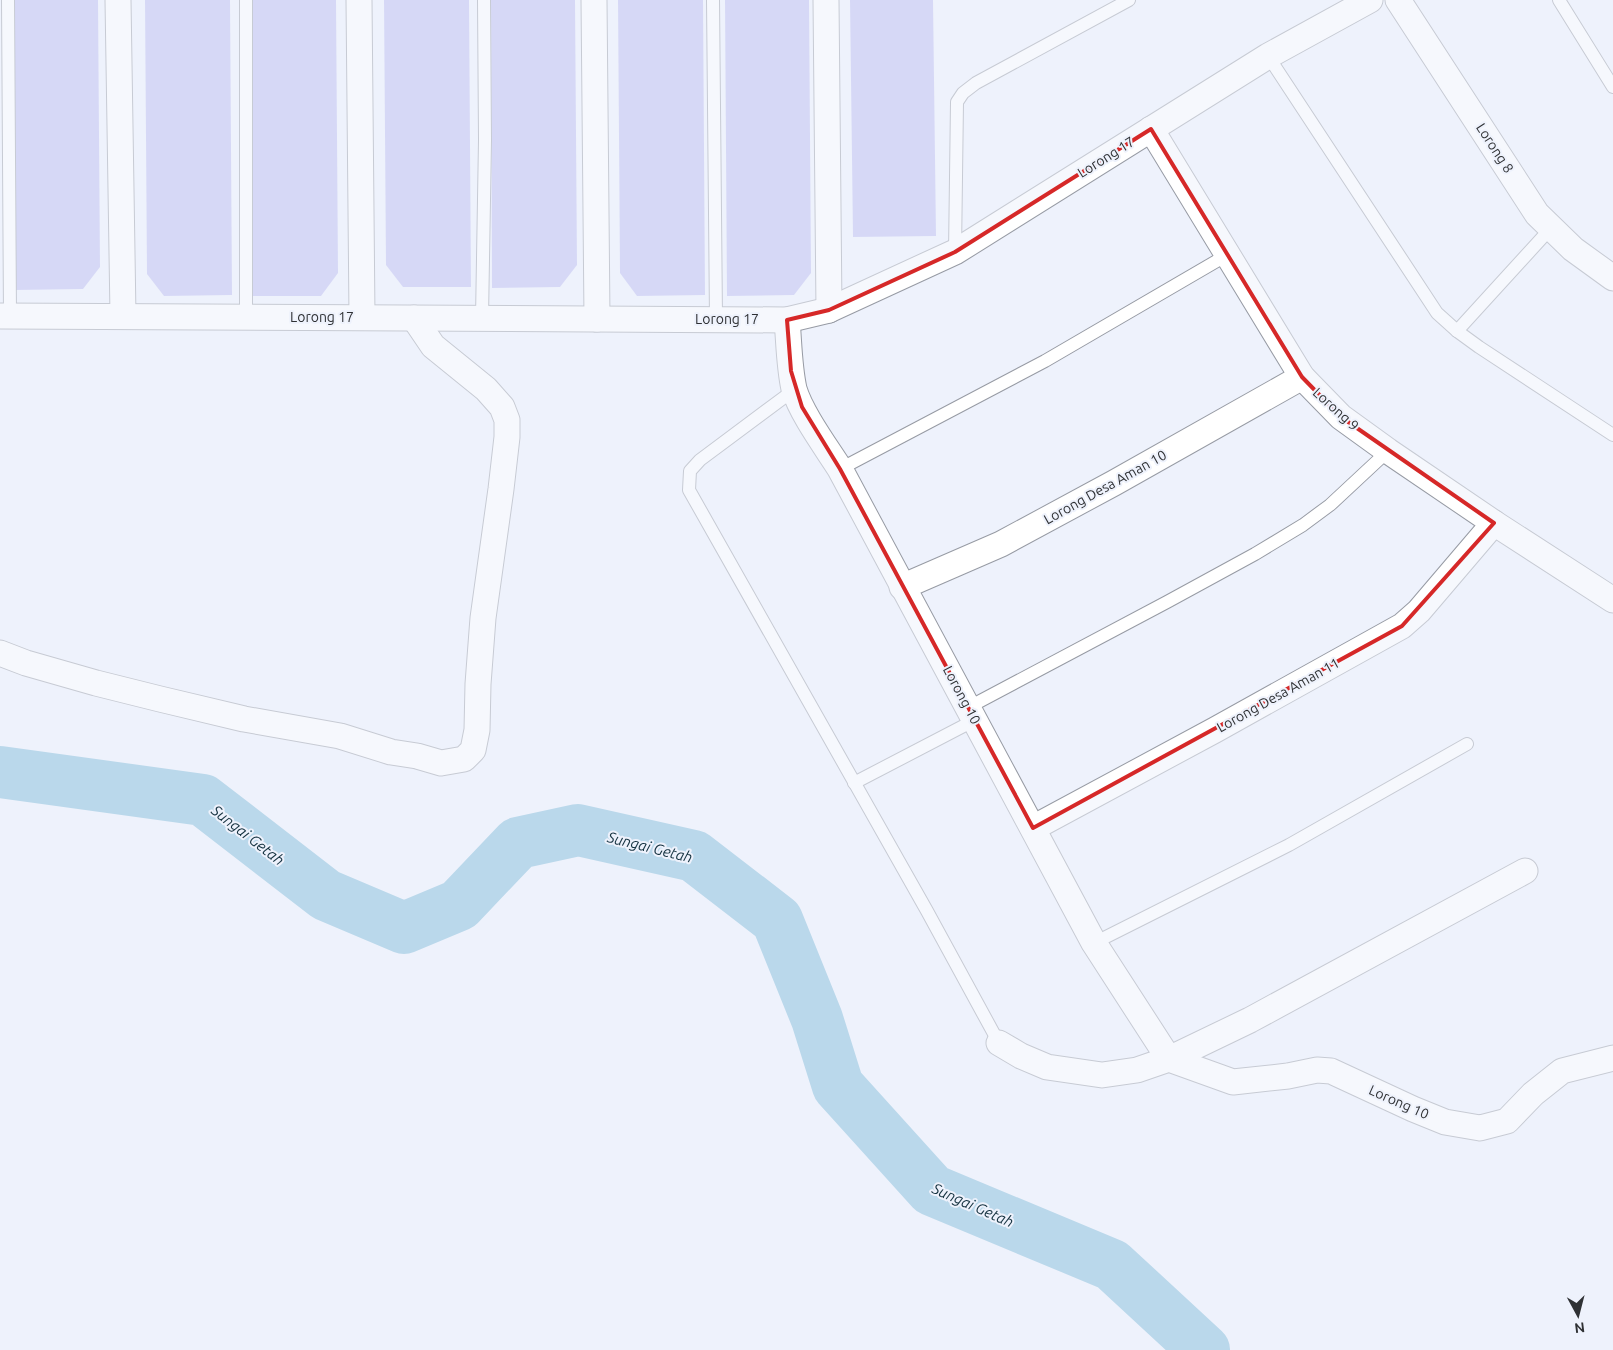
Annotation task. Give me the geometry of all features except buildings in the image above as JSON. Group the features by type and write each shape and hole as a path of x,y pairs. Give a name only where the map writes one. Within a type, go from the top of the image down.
{"street":[{"path":"118,0 122,316"},
{"path":"359,0 362,318"},
{"path":"594,0 597,319"},
{"path":"826,0 829,310"},
{"name":"Lorong 17","path":"5,316 787,320 829,310 955,252 1268,56 1370,0"},
{"name":"Lorong 8","path":"1398,0 1537,214 1573,249 1613,278"},
{"name":"Lorong 9","path":"1151,128 1302,377 1342,417 1388,451 1494,523 1613,600"},
{"path":"0,653 96,683 244,719 340,736 391,752 417,756 441,763 464,758 473,750 477,730 483,618 501,489 507,420 502,407 486,389 433,346 414,318"},
{"name":"Lorong 10","path":"787,320 794,390 802,407 840,469 1094,943 1169,1060 1233,1082 1288,1076 1318,1070 1331,1071 1445,1122 1480,1128 1507,1121 1533,1094 1562,1071 1613,1058"},
{"name":"Lorong Desa Aman 10","path":"902,586 1001,544 1302,377"},
{"name":"Lorong Desa Aman 11","path":"1033,828 1224,726 1402,626 1420,611 1494,523"},
{"path":"1000,1043 1021,1056 1047,1067 1102,1075 1137,1070 1169,1060 1250,1020 1525,871"}],"lane":[{"path":"5,316 8,0"},
{"path":"246,0 246,317"},
{"path":"482,318 485,140 484,0"},
{"path":"713,0 716,319"},
{"path":"955,252 957,102 963,93 976,83 1129,0"},
{"path":"1559,0 1613,87"},
{"path":"1268,56 1437,313 1479,347 1613,435"},
{"path":"1457,331 1551,228"},
{"path":"840,469 1046,361 1227,255"},
{"path":"794,390 700,460 690,471 689,490 1000,1043"},
{"path":"854,784 972,714 1303,525 1330,506 1388,451"},
{"path":"1094,943 1289,845 1467,744"}],"highlighted area":[{"path":"1151,129 1302,377 1341,417 1494,523 1402,626 1033,828 840,469 802,407 791,371 787,320 829,310 955,252"}],"waterway":[{"name":"Sungai Getah","path":"0,772 203,800 326,895 404,928 459,905 518,843 578,830 694,856 777,920 817,1019 838,1086 932,1190 1112,1265 1204,1350"}]}
